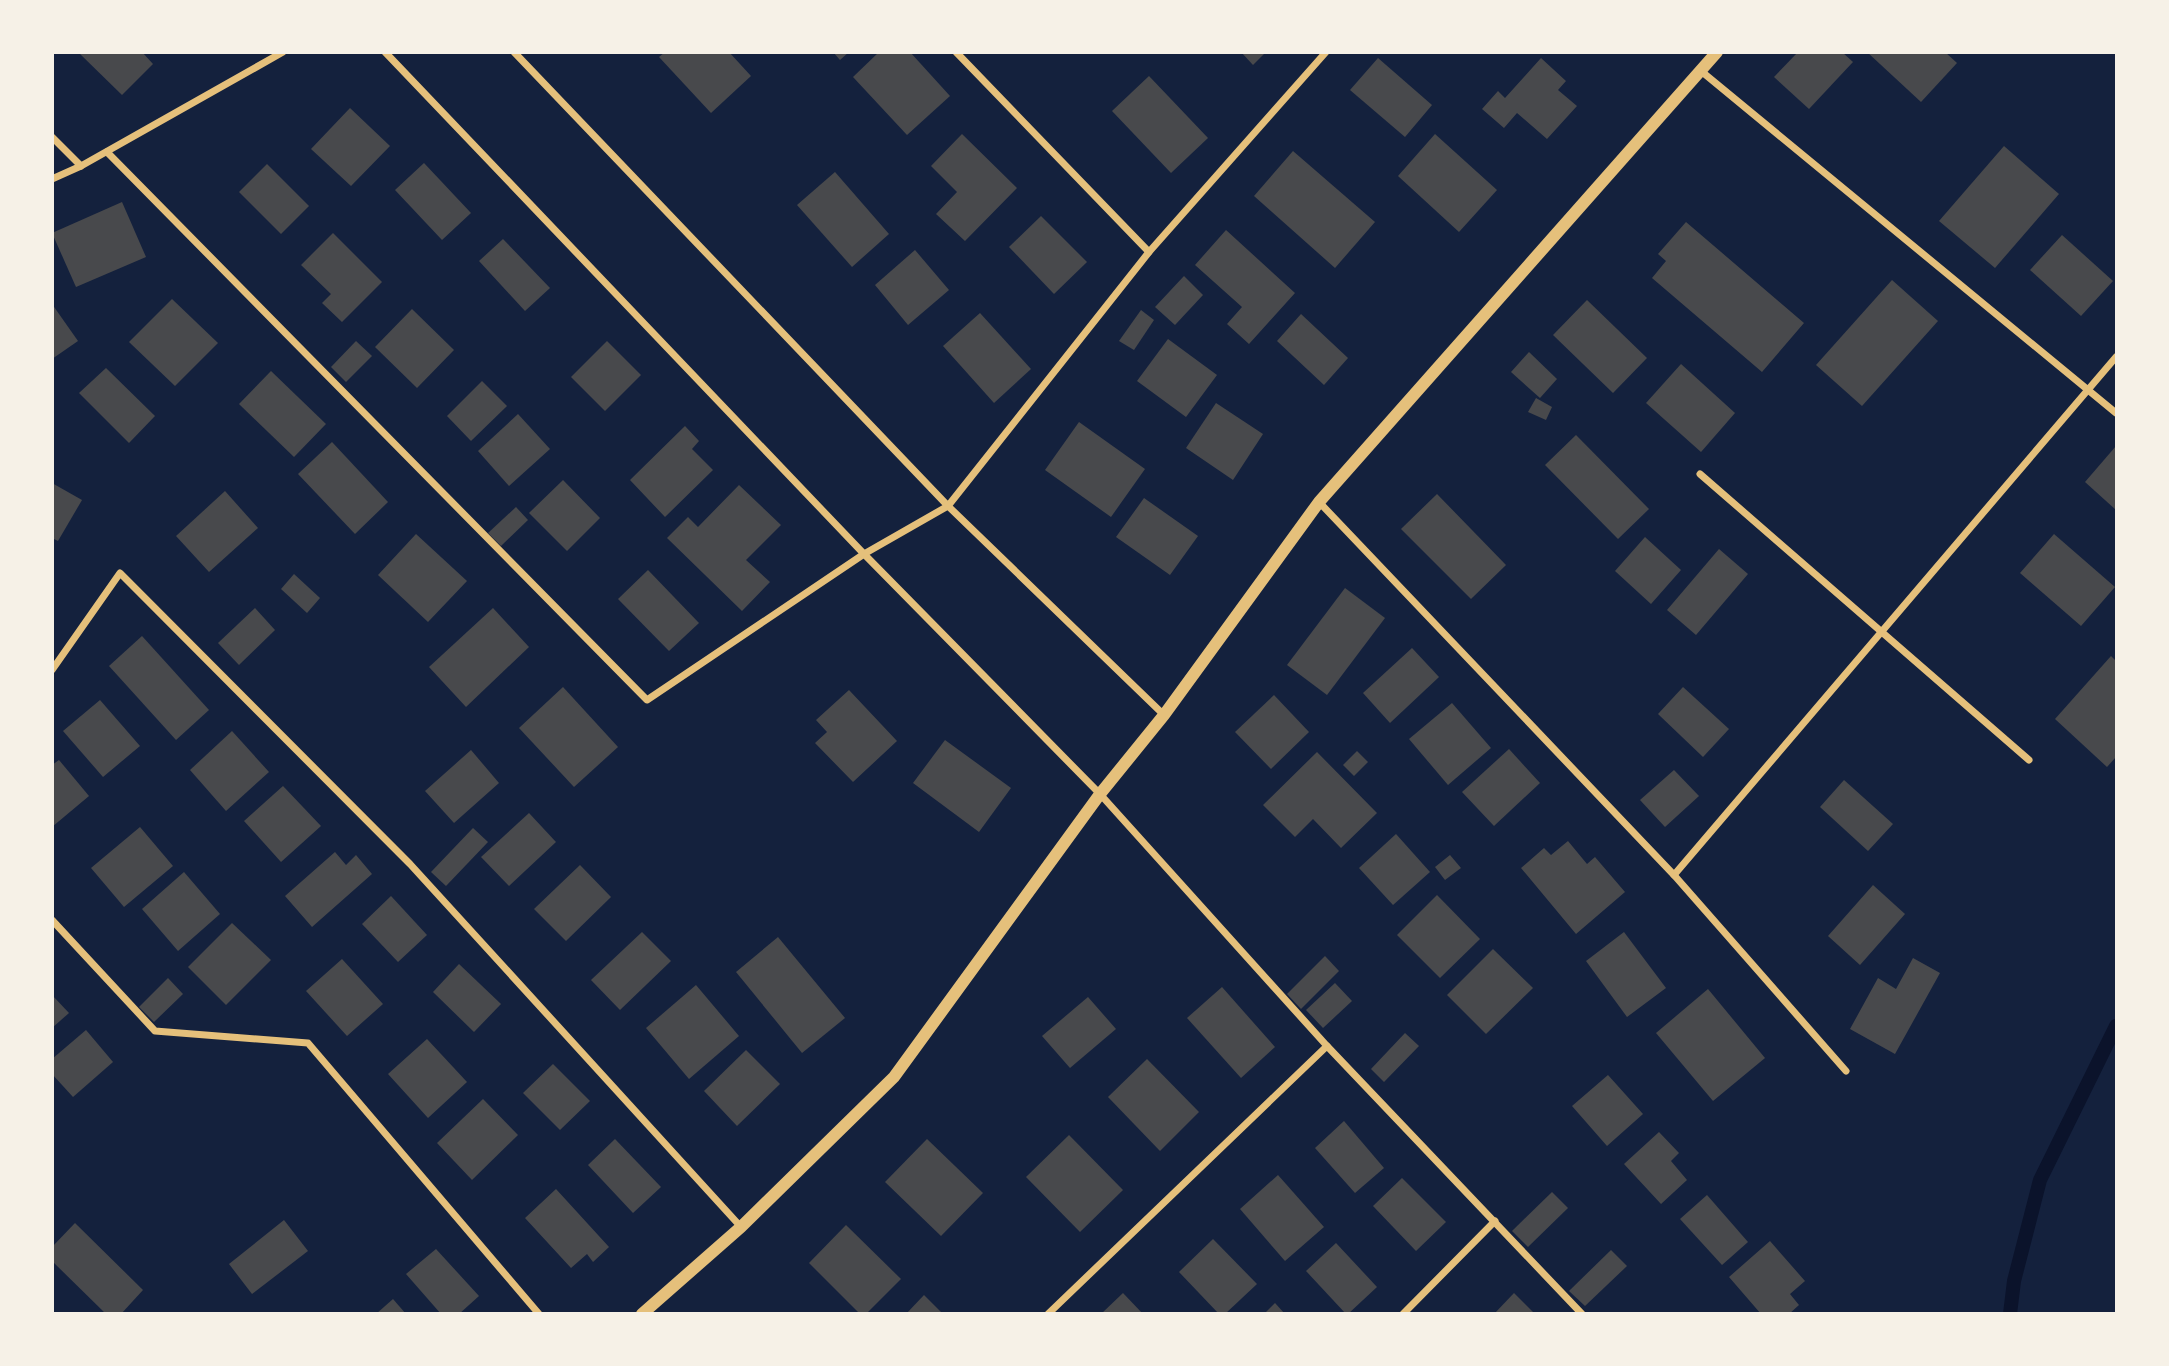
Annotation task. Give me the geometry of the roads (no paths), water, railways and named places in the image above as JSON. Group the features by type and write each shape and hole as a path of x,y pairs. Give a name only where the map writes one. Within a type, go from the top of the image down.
{"street":[{"path":"52,179 107,152 283,52"},
{"path":"386,52 864,554 1100,794 1327,1046 1582,1314"},
{"path":"514,52 948,506 1164,715"},
{"path":"956,52 1149,251"},
{"path":"107,152 646,700 864,554 948,506 1149,251 1326,52"},
{"path":"642,1314 741,1227 894,1077 1100,794 1164,715 1319,502 1717,52"},
{"path":"1701,71 2116,413"},
{"path":"52,136 81,166"},
{"path":"1674,875 2116,357"},
{"path":"1700,474 2029,760"},
{"path":"1319,502 1674,875 1846,1071"},
{"path":"52,670 120,572 410,864 741,1227"},
{"path":"52,920 155,1031 309,1043 539,1314"},
{"path":"1048,1314 1327,1046"},
{"path":"1403,1314 1495,1221"}],"waterway":[{"path":"2010,1314 2014,1281 2040,1180 2116,1026"}]}
